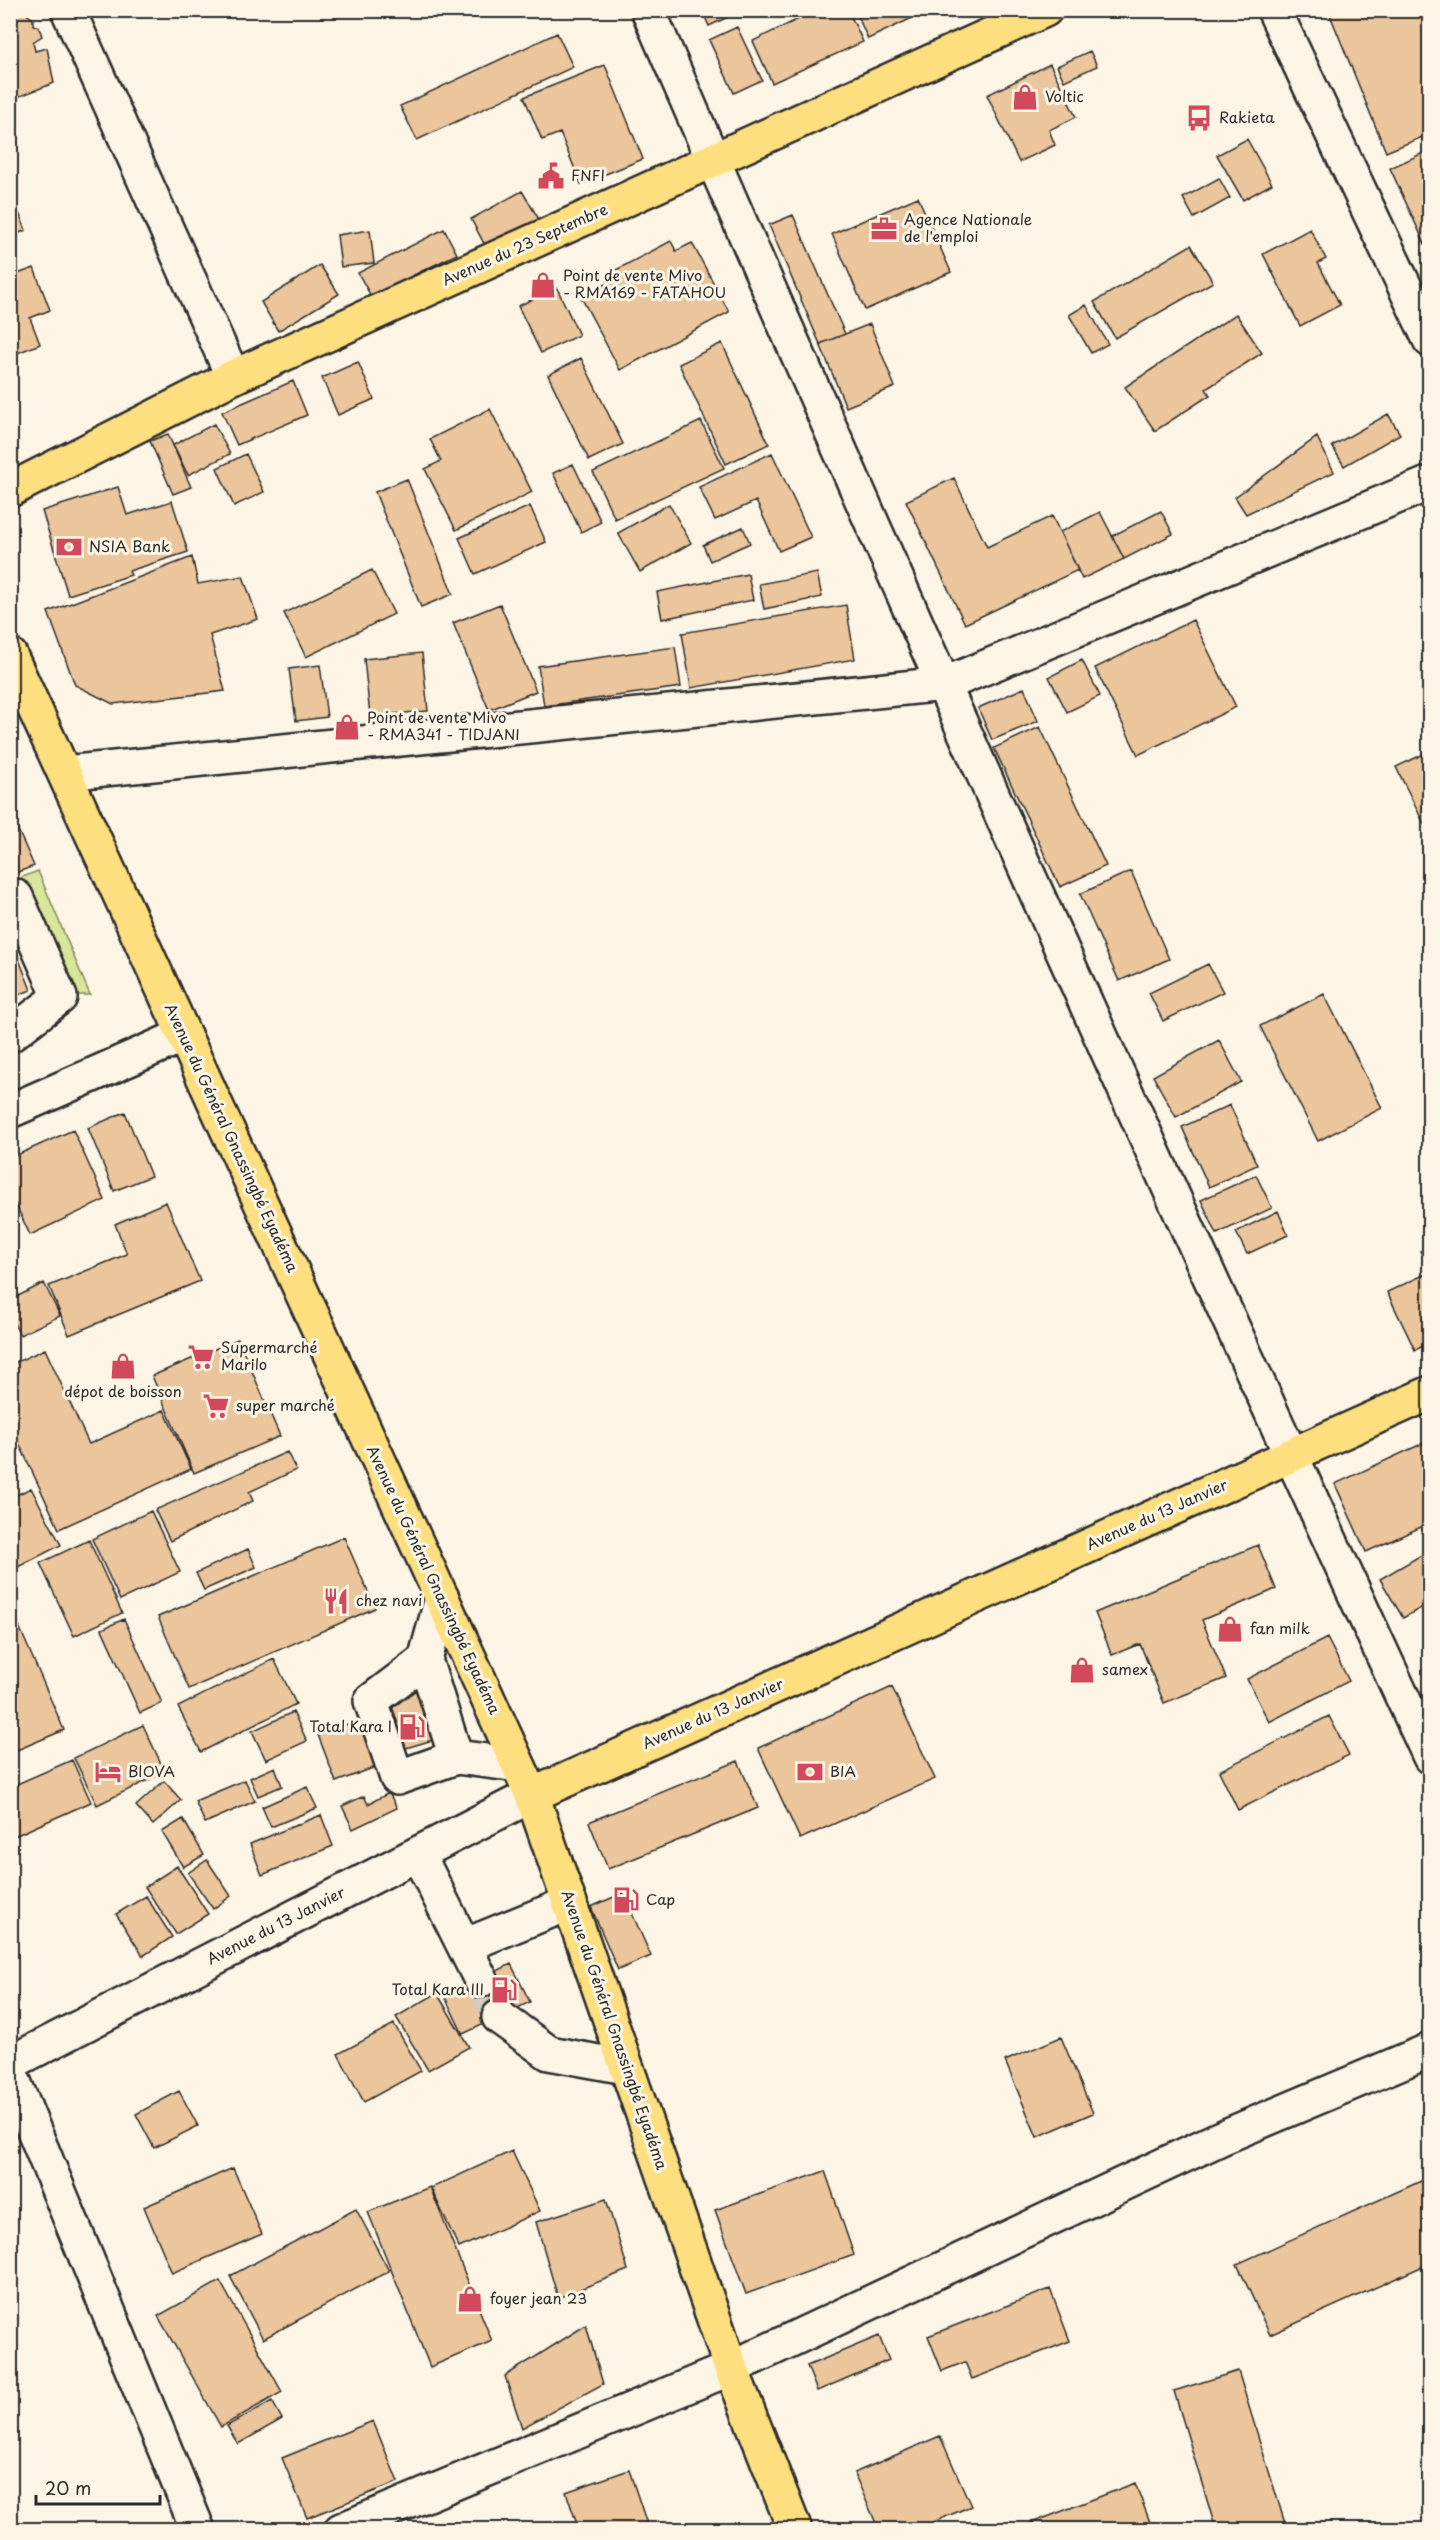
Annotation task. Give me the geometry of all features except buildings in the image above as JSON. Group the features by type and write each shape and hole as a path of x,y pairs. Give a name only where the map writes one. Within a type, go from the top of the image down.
{"main road":[{"name":"Avenue du 23 Septembre","path":"10,490 233,378 1045,10"},
{"name":"Avenue du Général Gnassingbé Eyadéma","path":"10,655 532,1795 731,2368 795,2529"},
{"name":"Avenue du 13 Janvier","path":"532,1795 1430,1393"}],"street":[{"path":"68,10 233,378"},
{"path":"648,10 945,684 1290,1455 1430,1757"},
{"path":"1274,10 1430,340"},
{"path":"65,773 945,684 1430,483"},
{"path":"10,1035 60,998 12,897"},
{"path":"10,1111 184,1035"},
{"path":"442,1598 425,1660 456,1757"},
{"path":"425,1660 371,1701 397,1778 456,1757 518,1765"},
{"name":"Avenue du 13 Janvier","path":"10,2063 532,1795"},
{"path":"417,1854 481,1980"},
{"path":"464,1946 570,1903"},
{"path":"499,2017 549,2053 626,2067"},
{"path":"341,2529 731,2368 1221,2138 1430,2050"},
{"path":"10,2072 198,2529"}],"green space":[{"path":"38,871 90,995 76,995 35,901 20,878"}],"tunnel":[{"path":"481,1980 499,2017"}],"place":[{"name":"Voltic","path":"1025,97"},
{"name":"Rakieta","path":"1199,118"},
{"name":"FNFI","path":"551,176"},
{"name":"Agence Nationale de l'emploi","path":"884,229"},
{"name":"Point de vente Mivo - RMA169 - FATAHOU","path":"543,285"},
{"name":"NSIA Bank","path":"69,547"},
{"name":"Point de vente Mivo - RMA341 - TIDJANI","path":"347,727"},
{"name":"Supermarché Marilo","path":"201,1357"},
{"name":"dépot de boisson","path":"123,1366"},
{"name":"super marché","path":"216,1406"},
{"name":"chez navi","path":"336,1601"},
{"name":"fan milk","path":"1230,1629"},
{"name":"samex","path":"1082,1670"},
{"name":"Total Kara I","path":"412,1727"},
{"name":"BIOVA","path":"108,1772"},
{"name":"BIA","path":"810,1772"},
{"name":"Cap","path":"626,1900"},
{"name":"Total Kara III","path":"504,1990"},
{"name":"foyer jean 23","path":"470,2299"}]}
